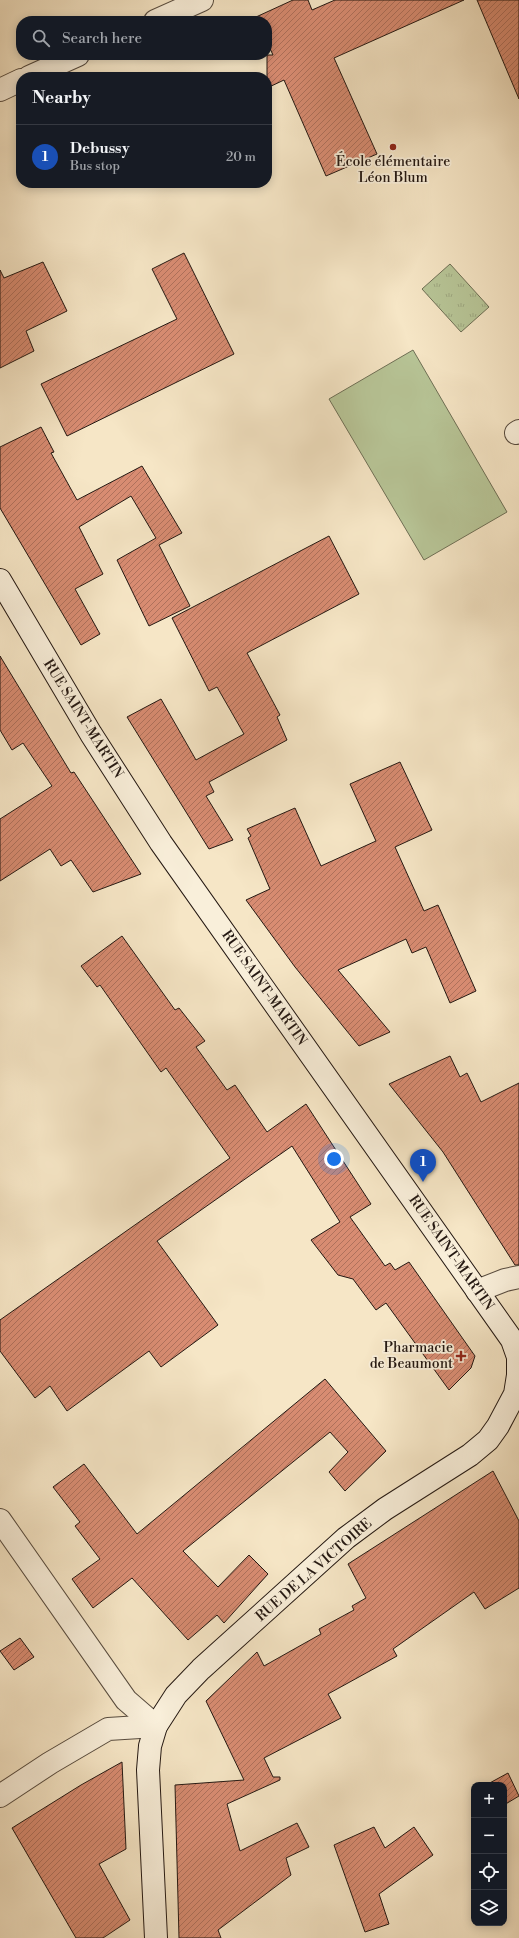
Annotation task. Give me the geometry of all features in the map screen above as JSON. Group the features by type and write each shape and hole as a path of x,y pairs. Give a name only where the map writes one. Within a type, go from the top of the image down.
{"main road":[{"path":"166,16 202,0"},
{"path":"40,72 67,60"},
{"path":"0,90 16,82"},
{"name":"RUE SAINT-MARTIN","path":"0,580 75,708 161,843 512,1340 518,1357 517,1395"},
{"path":"478,1291 505,1280 519,1277"},
{"name":"RUE DE LA VICTOIRE","path":"156,1938 148,1770 150,1746 156,1726 176,1695 202,1669 346,1538 385,1509 470,1456 488,1440 517,1395"},
{"path":"0,1520 126,1700 156,1726"},
{"path":"0,1796 50,1763 108,1729 156,1726"}],"green space":[{"path":"450,264 489,307 461,332 422,289"},
{"path":"413,350 507,512 424,560 329,399"}],"building":[{"path":"293,0 308,0 312,10 335,0 464,0 334,58 377,154 326,176 284,80 272,86 272,72 267,72 267,60 272,60 273,55 272,16 258,16"},
{"path":"477,0 519,0 519,99"},
{"path":"184,253 234,354 67,436 41,384 177,319 152,269"},
{"path":"43,262 67,311 26,331 34,351 0,368 0,270 4,278"},
{"path":"41,427 54,452 51,453 77,500 142,466 182,533 159,545 190,606 149,626 117,560 156,538 131,496 79,527 103,574 75,589 100,634 81,645 0,508 0,447"},
{"path":"329,536 359,594 247,653 280,715 277,717 287,740 209,782 214,792 206,796 233,840 209,849 127,717 161,699 196,760 244,734 217,687 209,691 172,618"},
{"path":"0,656 71,773 74,772 141,874 93,892 71,860 61,866 50,849 0,881 0,819 52,786 23,743 12,750 0,730"},
{"path":"400,762 432,830 395,847 424,911 438,905 476,991 450,1003 426,947 412,953 406,939 338,970 390,1032 359,1046 295,967 246,900 270,889 248,838 251,836 247,829 295,808 321,866 376,841 350,784"},
{"path":"122,936 175,1010 179,1008 205,1041 196,1047 227,1090 235,1085 267,1132 306,1104 371,1204 350,1217 385,1266 390,1263 395,1270 409,1262 475,1356 471,1368 449,1390 386,1303 376,1310 353,1279 338,1275 311,1240 340,1222 292,1146 157,1241 218,1325 161,1367 149,1351 67,1411 50,1386 35,1398 0,1351 0,1320 230,1158 166,1068 161,1072 100,985 97,987 81,966"},
{"path":"450,1056 460,1077 467,1073 481,1102 519,1083 519,1265 515,1265 443,1152 389,1084"},
{"path":"325,1379 386,1451 345,1491 329,1472 348,1452 330,1432 183,1551 218,1587 249,1555 268,1574 224,1623 217,1615 188,1640 132,1578 93,1608 72,1579 100,1559 75,1526 80,1522 53,1487 84,1464 137,1534"},
{"path":"493,1471 519,1521 519,1588 485,1609 474,1592 393,1649 397,1656 328,1694 341,1718 264,1758 273,1777 280,1777 280,1780 227,1804 240,1851 297,1823 309,1847 286,1858 291,1875 218,1930 221,1938 179,1938 175,1785 244,1780 206,1701 257,1652 264,1666 321,1634 319,1629 354,1610 352,1606 366,1598 348,1564"},
{"path":"20,1638 34,1657 14,1670 0,1651"},
{"path":"122,1762 126,1849 99,1864 130,1920 103,1938 76,1938 12,1828 81,1785"},
{"path":"508,1773 519,1796 507,1803 507,1782 492,1782"},
{"path":"374,1827 385,1848 414,1827 433,1855 379,1894 389,1924 365,1932 334,1845"}],"place":[{"name":"École élémentaire Léon Blum","path":"393,147"},
{"name":"Debussy","path":"423,1182"},
{"name":"Pharmacie de Beaumont","path":"461,1356"}]}
